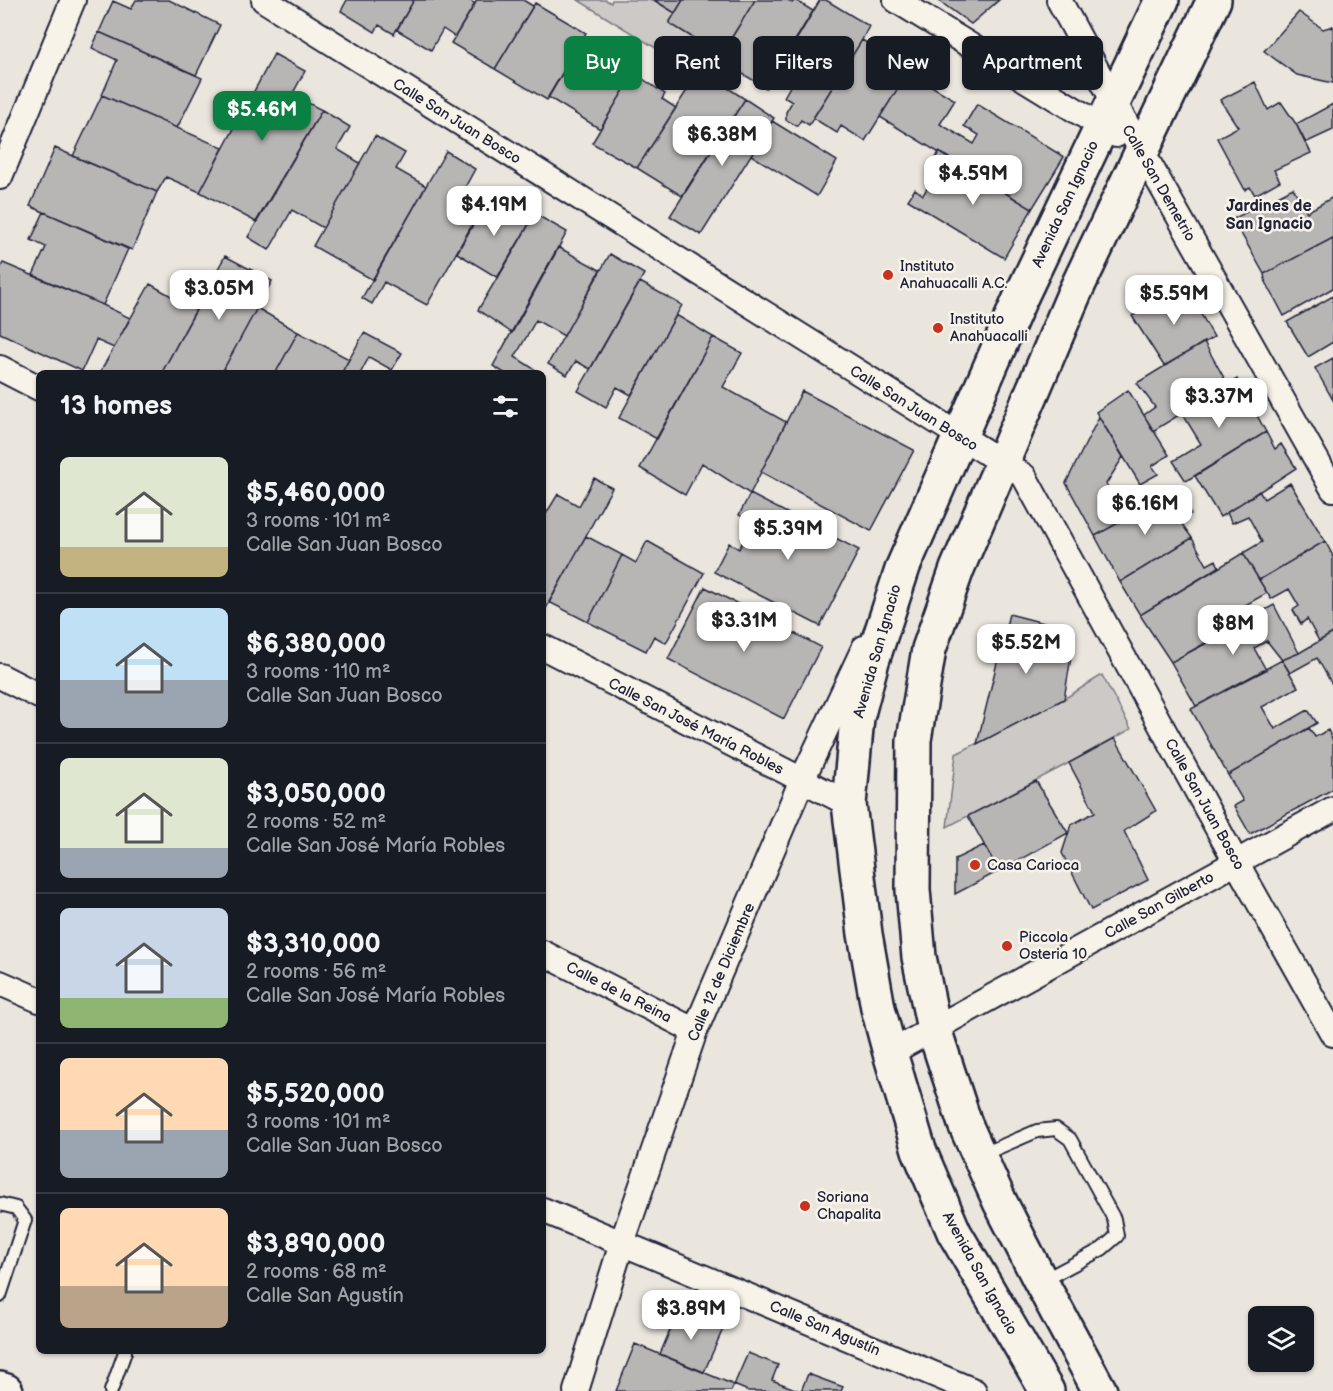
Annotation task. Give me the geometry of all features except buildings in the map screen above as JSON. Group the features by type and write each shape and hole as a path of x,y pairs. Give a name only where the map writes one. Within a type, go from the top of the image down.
{"street":[{"path":"0,177 73,0"},
{"name":"Calle San Juan Bosco","path":"264,0 1024,476 1333,1034"},
{"path":"896,0 1108,114"},
{"name":"Calle San Demetrio","path":"1059,0 1108,114 1141,151 1333,489"},
{"name":"Avenida San Ignacio","path":"1047,1391 954,1232 919,1150 890,1053 878,1008 865,934 849,804 856,718 903,567 1019,301 1162,0"},
{"path":"1100,1391 1000,1202 965,1124 934,1029 919,957 913,890 914,740 929,649 957,569 1074,294 1214,0"},
{"path":"0,368 36,386"},
{"name":"Calle 12 de Diciembre","path":"576,1391 622,1243 695,1031 802,780 903,567"},
{"name":"Calle San José María Robles","path":"546,649 849,804"},
{"path":"0,676 36,694"},
{"name":"Calle San Gilberto","path":"890,1053 1333,809"},
{"name":"Calle de la Reina","path":"546,955 695,1031"},
{"path":"0,983 36,999"},
{"name":"Calle San Agustín","path":"546,1211 974,1391"},
{"path":"0,1389 6,1391"}],"lane":[{"path":"980,1156 1037,1131 1056,1129 1070,1139 1114,1219 1117,1236 1102,1249 1041,1282"},
{"path":"0,1204 16,1208 25,1220 0,1296"},
{"path":"111,1391 124,1354"}],"shaded area":[{"path":"578,0 606,0 611,3 612,0 653,0 675,13 670,23 690,36 654,36 654,47 642,40 642,36 636,36"},
{"path":"1102,675 1131,729 947,827 956,754 1064,699"}],"place":[{"name":"Instituto Anahuacalli A.C.","path":"888,275"},
{"name":"Instituto Anahuacalli","path":"938,328"},
{"name":"Casa Carioca","path":"975,865"},
{"name":"Piccola Osteria 10","path":"1007,946"},
{"name":"Soriana Chapalita","path":"805,1206"}],"district":[{"name":"Jardines de San Ignacio","path":"1269,214"}]}
